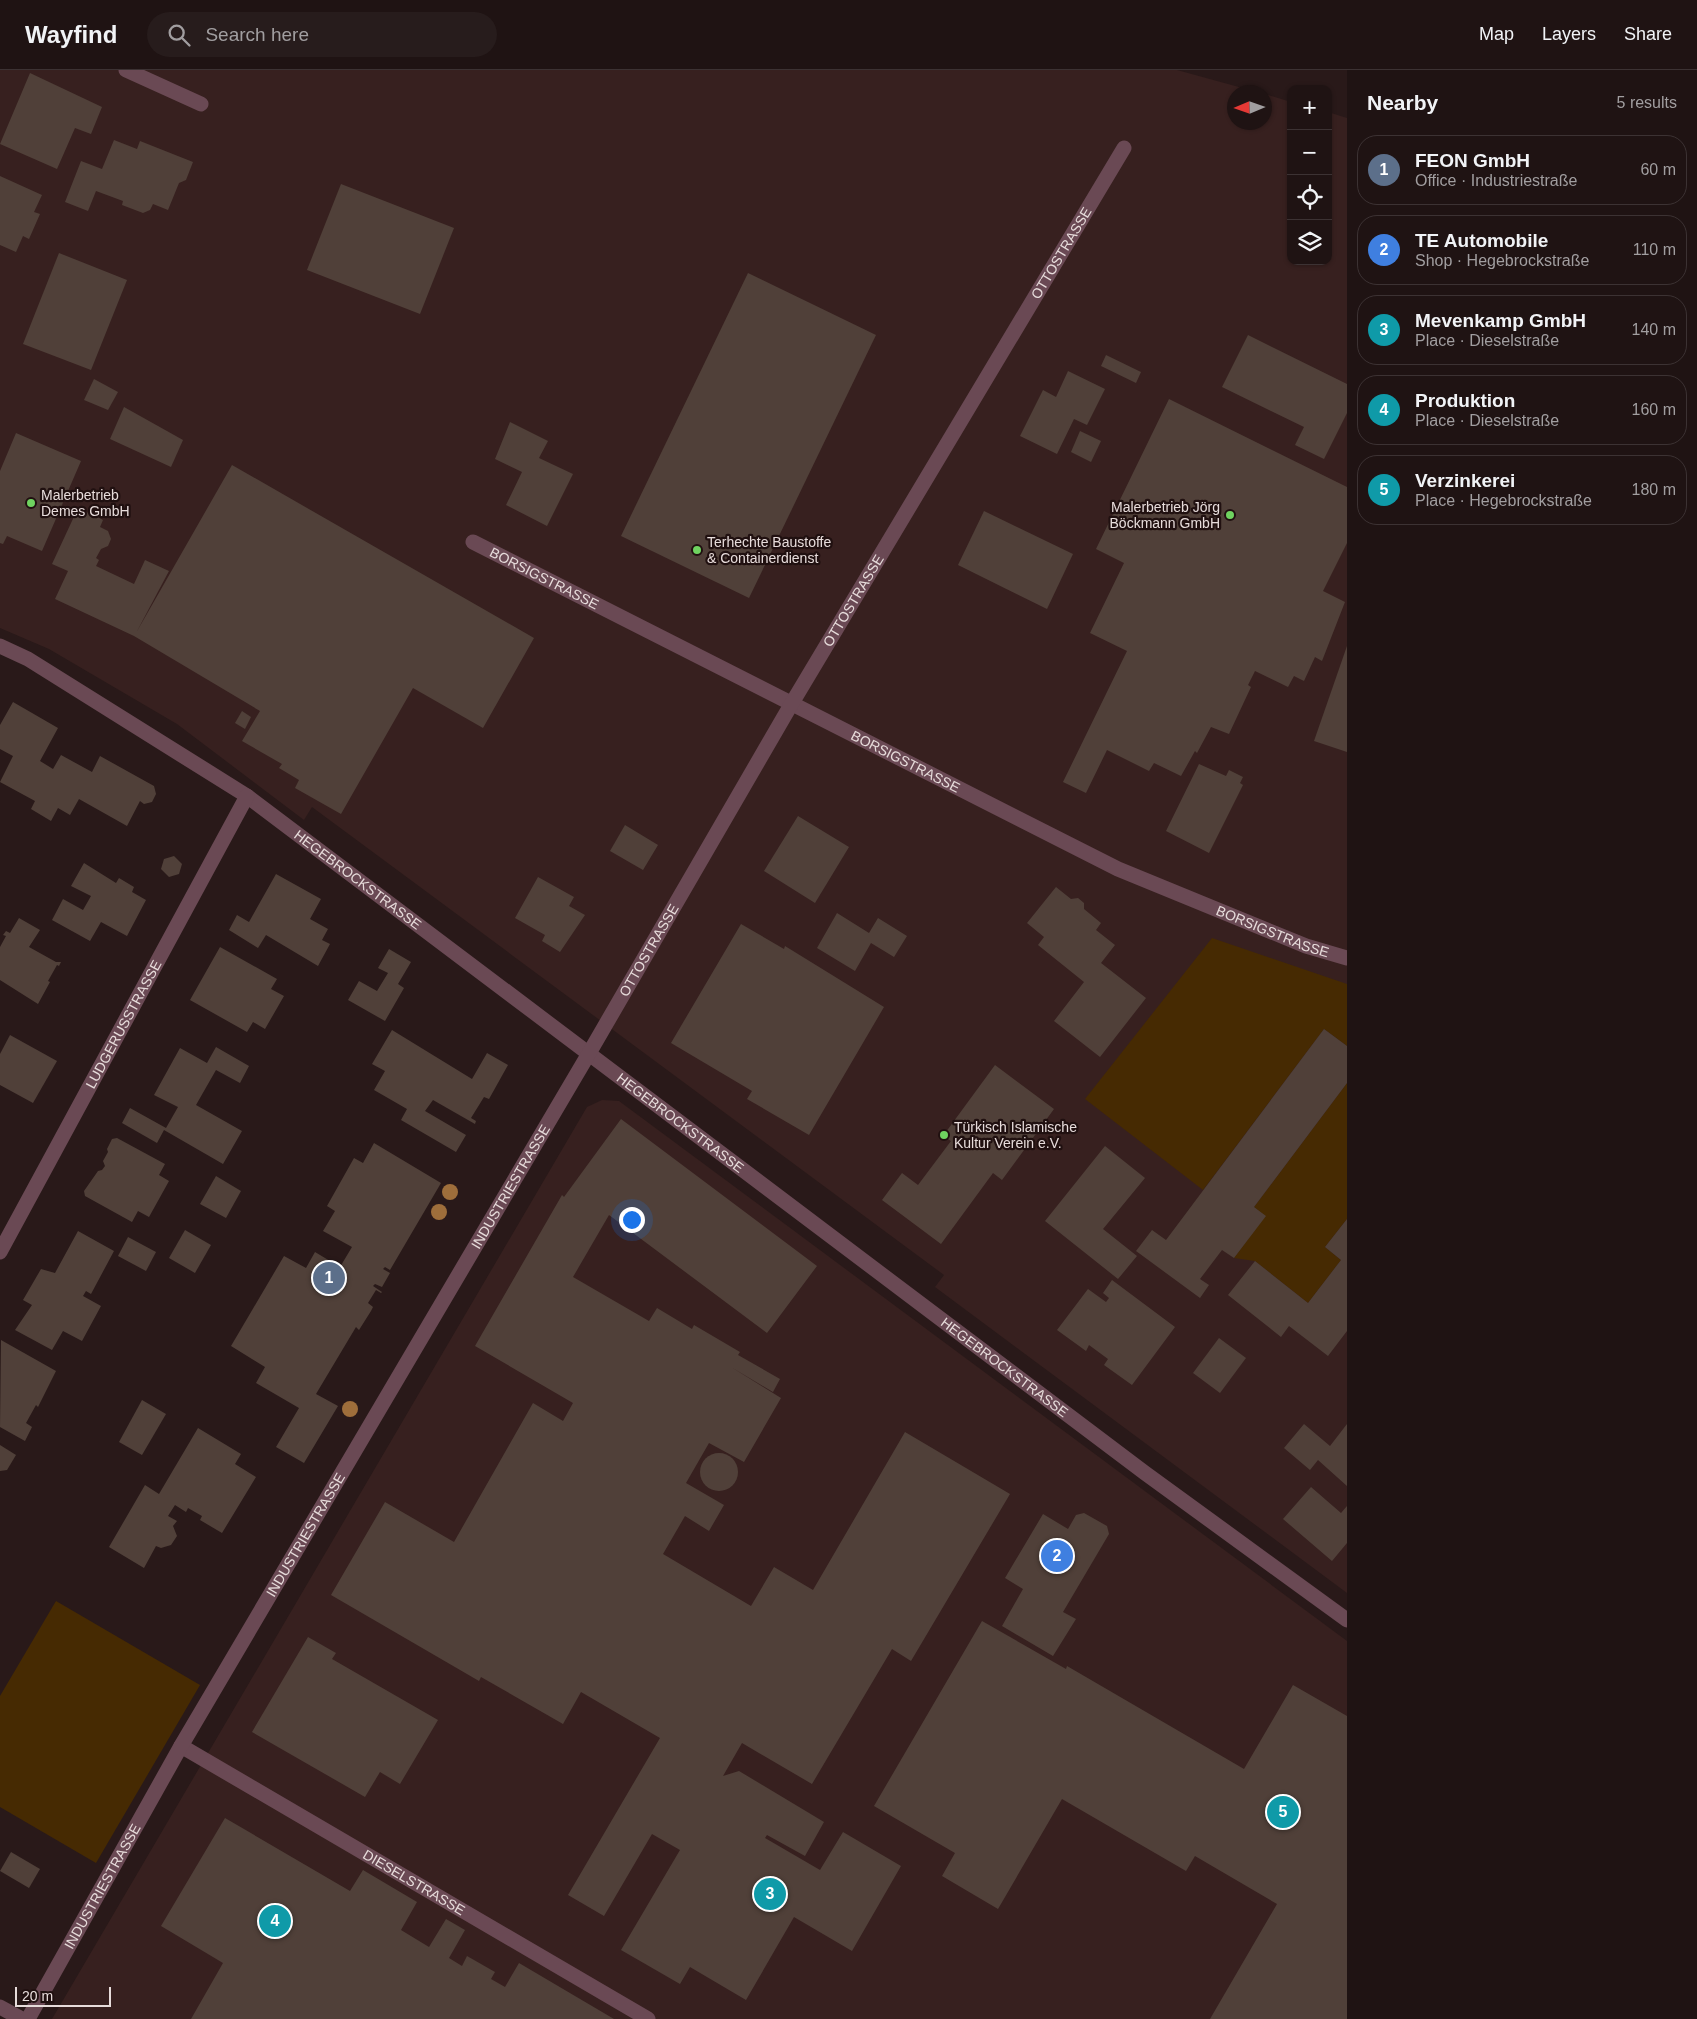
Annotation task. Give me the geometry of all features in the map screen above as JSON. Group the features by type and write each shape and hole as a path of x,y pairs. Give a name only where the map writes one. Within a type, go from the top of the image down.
{"street":[{"path":"126,70 201,104"},
{"name":"OTTOSTRASSE","path":"588,1055 792,703 1124,148"},
{"name":"BORSIGSTRASSE","path":"473,542 1118,869 1306,946 1347,958"},
{"name":"HEGEBROCKSTRASSE","path":"0,646 28,659 247,796 588,1055 1145,1473 1347,1620"},
{"name":"LUDGERUSSTRASSE","path":"0,1252 247,796"},
{"name":"INDUSTRIESTRASSE","path":"28,2019 181,1746 588,1055"},
{"name":"DIESELSTRASSE","path":"181,1746 648,2019"},
{"path":"0,2007 22,2019"}],"shaded area":[{"path":"0,70 1177,70 1232,85 1227,85 1227,130 1272,130 1272,96 1287,101 1287,265 1332,265 1332,113 1347,118 1347,1593 935,1287 944,1275 312,807 304,820 177,724 49,649 0,628"},
{"path":"1212,938 1347,984 1347,1046 1324,1029 1203,1190 1085,1099"},
{"path":"1347,1083 1347,1219 1325,1247 1341,1260 1308,1303 1255,1261 1234,1258 1265,1216 1254,1207"},
{"path":"602,1100 619,1101 1347,1641 1347,2019 52,2019 587,1107"},
{"path":"56,1601 200,1685 96,1863 0,1807 0,1696"}],"building":[{"path":"30,73 102,107 91,134 75,128 57,169 0,144"},
{"path":"114,140 137,149 140,141 193,162 186,180 179,183 168,210 153,204 150,210 143,213 122,205 123,201 96,191 88,211 65,202 81,161 102,169"},
{"path":"0,176 42,195 34,212 40,214 29,239 23,236 16,252 0,245"},
{"path":"341,184 454,228 420,314 307,270"},
{"path":"59,253 127,280 91,370 23,344"},
{"path":"748,273 876,335 749,598 621,536"},
{"path":"1248,335 1347,384 1347,413 1324,459 1295,445 1304,427 1222,387"},
{"path":"1106,355 1141,372 1136,383 1101,366"},
{"path":"1068,371 1105,389 1087,425 1074,419 1057,454 1020,436 1043,390 1056,397"},
{"path":"94,379 118,392 108,410 84,400"},
{"path":"1169,399 1347,487 1347,543 1323,591 1345,602 1322,661 1315,657 1304,681 1294,676 1288,687 1255,671 1248,685 1251,687 1229,734 1211,727 1197,753 1195,751 1181,776 1154,763 1149,771 1107,750 1086,793 1063,782 1127,651 1090,633 1124,563 1096,549"},
{"path":"124,407 183,440 171,467 110,439"},
{"path":"510,422 548,441 539,458 573,474 547,526 506,505 522,472 495,459"},
{"path":"1080,431 1101,441 1091,462 1071,452"},
{"name":"Malerbetrieb Demes GmbH","path":"16,433 81,461 42,551 7,536 3,544 0,543 0,471"},
{"path":"232,465 534,638 483,728 413,688 341,814 295,788 299,780 279,768 282,764 242,741 260,711 134,636 55,599 68,571 52,564 78,508 93,515 94,512 97,513 96,516 103,520 100,527 108,531 111,539 108,546 101,549 96,558 99,560 96,566 134,584 145,560 169,571 136,633"},
{"path":"984,511 1073,554 1047,609 958,565"},
{"path":"1347,646 1347,752 1314,741"},
{"path":"13,702 58,728 40,761 53,769 61,755 92,772 100,756 154,786 156,794 152,802 144,804 140,801 127,826 79,799 70,815 58,808 51,821 31,809 35,801 0,782 13,756 0,749 0,725"},
{"path":"242,711 251,717 245,729 235,723"},
{"path":"1199,764 1226,776 1229,770 1243,777 1240,783 1243,785 1209,853 1166,831"},
{"path":"798,816 849,847 815,903 764,871"},
{"path":"625,825 658,845 643,870 610,851"},
{"path":"174,856 182,864 179,874 169,877 161,869 164,859"},
{"path":"84,863 116,883 119,878 134,887 132,892 146,900 127,936 101,922 90,941 52,920 63,899 83,910 91,896 71,886"},
{"path":"276,874 321,899 310,919 328,929 322,940 330,944 318,966 266,935 258,948 229,930 237,915 249,922"},
{"path":"538,877 574,897 569,906 585,915 560,952 542,941 545,935 515,918"},
{"path":"1056,887 1071,899 1078,898 1084,903 1084,909 1101,923 1096,930 1115,945 1101,963 1146,998 1100,1057 1054,1021 1084,982 1038,945 1044,937 1027,923"},
{"path":"837,913 869,933 878,918 907,936 894,957 871,943 855,971 817,948"},
{"path":"19,918 40,930 29,947 56,962 61,962 59,966 57,965 48,981 50,982 38,1004 0,980 0,947 6,936 3,935 6,931 10,933"},
{"path":"741,924 784,949 785,946 884,1007 809,1135 747,1099 752,1091 671,1043"},
{"path":"220,947 277,979 271,989 284,996 265,1029 253,1022 247,1032 190,1000"},
{"path":"389,949 411,962 398,984 404,988 385,1021 348,1000 359,981 377,991 388,973 378,968"},
{"path":"1324,1029 1347,1046 1347,1083 1254,1207 1266,1216 1234,1258 1222,1250 1200,1279 1209,1285 1200,1298 1136,1251 1152,1230 1166,1240"},
{"path":"392,1030 472,1079 487,1053 508,1065 489,1099 484,1097 471,1118 476,1121 475,1124 433,1100 425,1111 466,1135 456,1152 401,1120 407,1109 374,1090 385,1071 372,1064"},
{"path":"10,1035 57,1061 33,1103 0,1085 0,1054"},
{"path":"216,1047 249,1066 240,1083 216,1070 196,1105 242,1131 223,1164 164,1130 157,1143 122,1123 130,1108 166,1128 178,1107 154,1095 180,1048 207,1063"},
{"path":"995,1065 1054,1109 1002,1180 993,1173 941,1244 882,1200 902,1173 918,1185 951,1141 943,1136"},
{"path":"621,1119 817,1266 767,1333 609,1215 573,1277 649,1321 657,1308 692,1329 694,1325 740,1352 738,1355 780,1379 773,1392 731,1367 781,1398 744,1462 709,1443 686,1483 724,1505 709,1531 685,1516 663,1554 751,1606 774,1567 813,1590 905,1432 1010,1494 911,1661 892,1649 812,1784 742,1743 723,1776 739,1771 824,1822 805,1856 767,1835 765,1838 820,1870 843,1832 901,1866 852,1951 794,1917 746,2000 690,1967 680,1984 621,1950 680,1850 652,1834 604,1916 568,1895 660,1738 581,1692 563,1724 481,1677 479,1681 331,1595 385,1502 454,1542 533,1403 563,1421 573,1403 475,1346 562,1195 564,1197"},
{"path":"117,1138 165,1164 159,1175 169,1181 149,1217 138,1211 132,1222 85,1196 84,1191 98,1171 102,1170 105,1166 103,1161 108,1152 107,1149 112,1139"},
{"path":"374,1143 441,1183 390,1270 385,1267 383,1269 390,1273 382,1287 375,1284 373,1286 382,1292 376,1290 368,1303 373,1307 371,1311 359,1330 356,1327 316,1394 338,1406 304,1463 276,1447 299,1408 256,1383 265,1367 231,1346 284,1256 306,1268 315,1252 340,1267 352,1247 323,1231 335,1211 327,1206 354,1158 363,1163"},
{"path":"1105,1146 1145,1178 1103,1229 1137,1256 1118,1279 1045,1221"},
{"path":"216,1176 241,1191 226,1218 200,1204"},
{"path":"1347,1219 1347,1331 1328,1356 1289,1326 1281,1337 1228,1295 1255,1261 1308,1303 1341,1260 1325,1247"},
{"path":"185,1230 211,1245 195,1273 169,1258"},
{"path":"78,1231 114,1251 91,1294 86,1291 83,1296 101,1306 82,1341 63,1331 52,1350 15,1330 32,1305 23,1300 41,1269 55,1273"},
{"path":"128,1237 156,1252 146,1271 118,1256"},
{"path":"1112,1280 1175,1327 1132,1385 1104,1365 1108,1359 1089,1345 1086,1351 1057,1330 1088,1289 1106,1302 1109,1298 1103,1293"},
{"path":"1219,1338 1246,1358 1220,1393 1193,1373"},
{"path":"1,1340 56,1371 38,1407 36,1405 26,1423 32,1427 25,1441 0,1427"},
{"path":"142,1400 166,1414 142,1455 119,1442"},
{"path":"1304,1424 1330,1446 1347,1424 1347,1486 1318,1460 1310,1470 1284,1448"},
{"path":"198,1428 241,1454 235,1464 256,1477 222,1533 200,1520 202,1516 188,1508 186,1512 175,1505 168,1516 177,1521 173,1526 177,1536 171,1545 161,1548 156,1546 144,1568 109,1547 145,1485 159,1494"},
{"path":"0,1445 16,1455 7,1470 0,1471"},
{"path":"719,1453 726,1454 732,1459 737,1465 737,1479 732,1485 726,1490 719,1491 712,1490 706,1485 701,1479 700,1472 701,1465 706,1459 712,1454"},
{"path":"1311,1487 1341,1513 1347,1506 1347,1543 1332,1561 1283,1519"},
{"path":"1084,1513 1107,1526 1109,1534 1063,1612 1076,1619 1053,1656 1002,1626 1023,1589 1005,1578 1043,1514 1068,1529 1076,1515"},
{"path":"982,1621 1066,1669 1067,1666 1244,1769 1293,1685 1347,1716 1347,2019 1210,2019 1277,1904 1195,1856 1186,1871 1062,1799 998,1909 942,1876 955,1853 874,1806"},
{"path":"308,1637 336,1653 332,1659 438,1720 400,1784 380,1772 365,1797 252,1732"},
{"path":"225,1818 350,1891 363,1870 417,1902 401,1930 429,1947 446,1919 465,1930 449,1958 462,1966 467,1956 495,1972 491,1979 505,1987 519,1963 614,2019 191,2019 223,1963 161,1926"},
{"path":"11,1852 40,1869 29,1888 0,1871"}],"place":[{"name":"Malerbetrieb Demes GmbH","path":"31,503"},
{"name":"Malerbetrieb Jörg Böckmann GmbH","path":"1230,515"},
{"name":"Terhechte Baustoffe & Containerdienst","path":"697,550"},
{"name":"Türkisch Islamische Kultur Verein e.V.","path":"944,1135"},
{"name":"FEON GmbH","path":"329,1278"},
{"name":"TE Automobile","path":"1057,1556"},
{"name":"Verzinkerei","path":"1283,1812"},
{"name":"Mevenkamp GmbH","path":"770,1894"},
{"name":"Produktion","path":"275,1921"}]}
